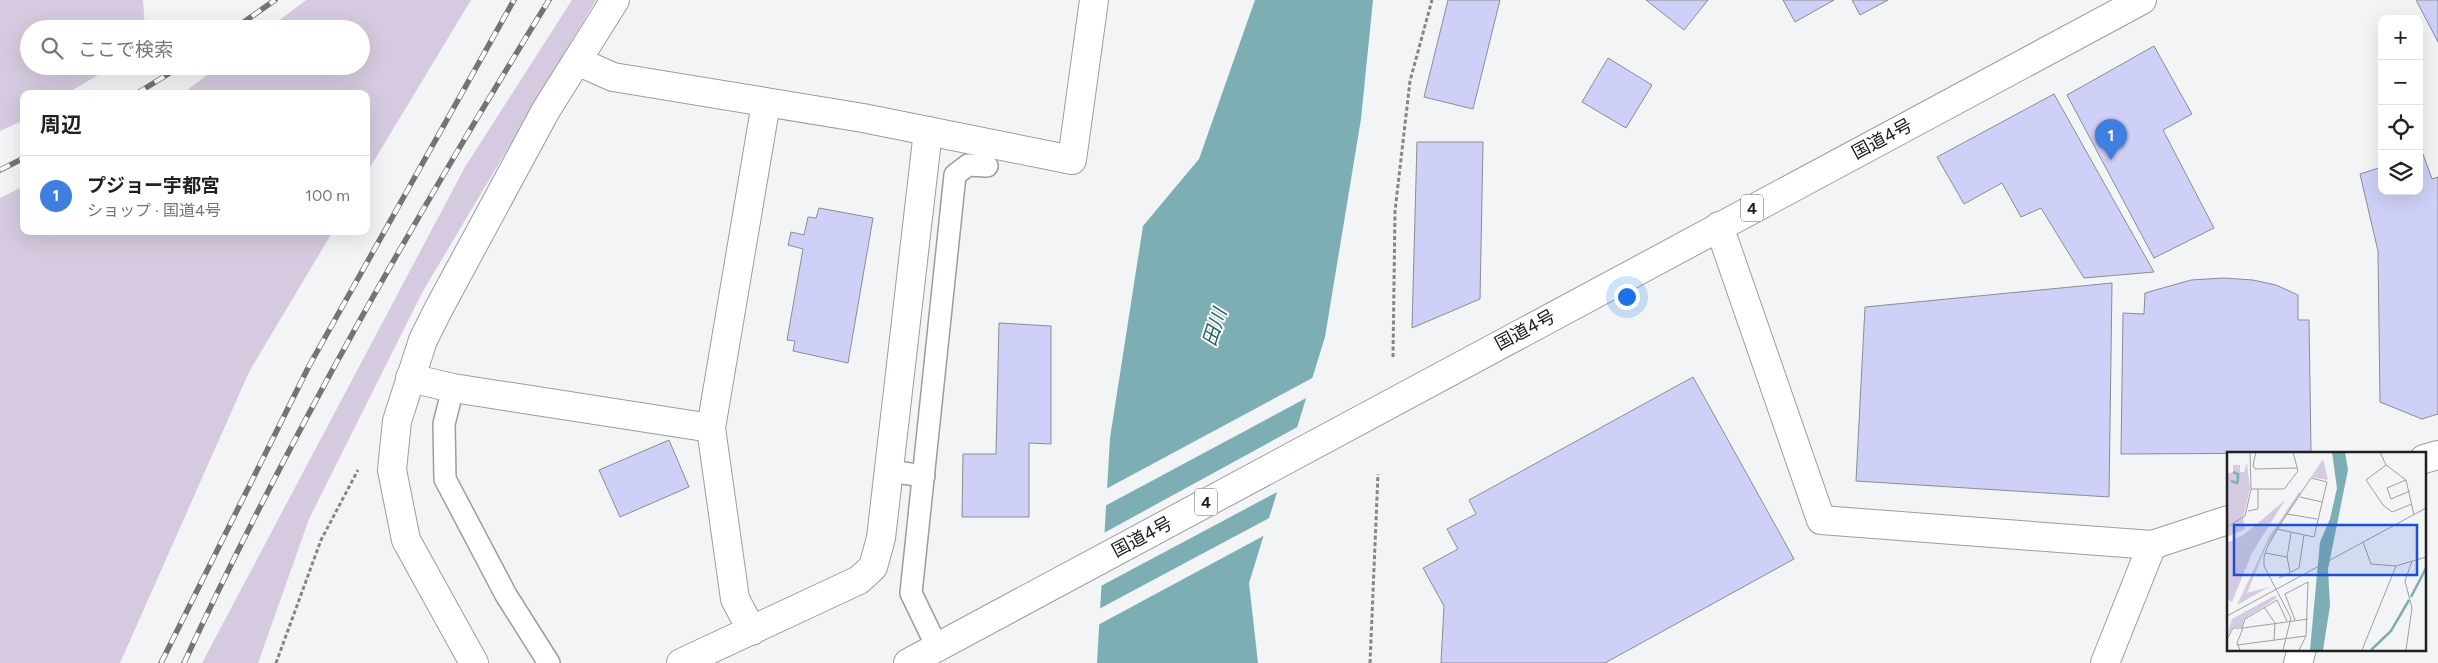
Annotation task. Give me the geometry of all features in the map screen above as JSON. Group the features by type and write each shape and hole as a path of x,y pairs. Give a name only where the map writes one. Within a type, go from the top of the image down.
{"main road":[{"path":"474,663 406,540 392,470 397,421 424,340 438,310 546,110 614,0"},
{"path":"577,61 613,77 863,118 1072,160 1094,0"},
{"name":"国道4号","path":"908,663 2142,0"},
{"path":"752,631 735,598 711,428 766,103"},
{"path":"681,663 859,580 874,567 881,538 928,131"},
{"path":"1719,226 1821,520 2152,545 2227,520"},
{"path":"410,378 453,388 711,428"},
{"path":"2105,663 2152,545"},
{"path":"2298,663 2302,650"}],"lane":[{"path":"937,647 911,593 955,175 968,165 987,166"},
{"path":"453,388 444,424 445,479 506,595 549,663"},
{"path":"889,471 924,476"}],"path":[{"path":"1393,357 1395,211 1410,81 1432,0"},
{"path":"276,663 321,540 361,466"},
{"path":"1370,663 1378,474"}],"shaded area":[{"path":"0,0 143,0 144,20 20,20 20,75 98,75 73,90 20,90 20,122 0,131"},
{"path":"306,0 471,0 370,167 370,90 187,90 207,75 370,75 370,20 280,20"},
{"path":"572,0 596,0 423,291 309,519 258,663 202,663 465,167"},
{"path":"20,188 20,235 331,235 249,372 120,663 0,663 0,198"}],"water":[{"name":"田川","path":"1255,0 1373,0 1361,119 1325,337 1249,583 1258,663 1097,663 1110,438 1143,226 1199,159"}],"pier":[{"path":"1316,376 1310,396 1103,507 1104,490"},
{"path":"1301,425 1281,490 1099,587 1102,534"},
{"path":"1273,516 1267,534 1096,626 1097,610"}],"building":[{"path":"1448,0 1500,0 1473,109 1424,97"},
{"path":"1646,0 1708,0 1684,30"},
{"path":"1783,0 1834,0 1795,22"},
{"path":"1852,0 1888,0 1860,15"},
{"path":"2416,0 2438,0 2438,42"},
{"path":"2154,46 2192,114 2163,130 2214,228 2154,258 2067,95"},
{"path":"1608,58 1652,85 1626,128 1582,102"},
{"path":"2054,94 2154,272 2084,278 2041,208 2021,217 2002,183 1964,204 1937,157"},
{"path":"1417,142 1483,142 1480,299 1412,328"},
{"path":"2423,154 2432,179 2438,177 2438,414 2422,419 2380,402 2378,251 2360,174 2378,168 2378,195 2423,195"},
{"path":"819,208 873,218 848,363 793,351 795,341 787,340 803,249 788,245 791,232 804,235 808,217 816,218"},
{"path":"2224,278 2253,280 2276,285 2298,295 2298,320 2309,320 2311,452 2121,454 2123,313 2144,314 2145,293 2191,280"},
{"path":"2112,283 2109,497 1856,481 1865,307"},
{"path":"999,323 1051,326 1051,444 1029,443 1029,517 962,517 963,454 996,454"},
{"path":"1693,377 1794,559 1605,663 1441,663 1444,606 1423,568 1458,549 1447,529 1476,514 1469,500"},
{"path":"669,440 689,487 620,517 599,470"}],"railway":[{"path":"247,20 275,0"},
{"path":"161,663 309,366 514,0"},
{"path":"184,663 267,493 311,409 403,243 549,0"},
{"path":"142,90 167,75"},
{"path":"0,170 20,160"}],"place":[{"name":"プジョー宇都宮","path":"2111,160"}]}
